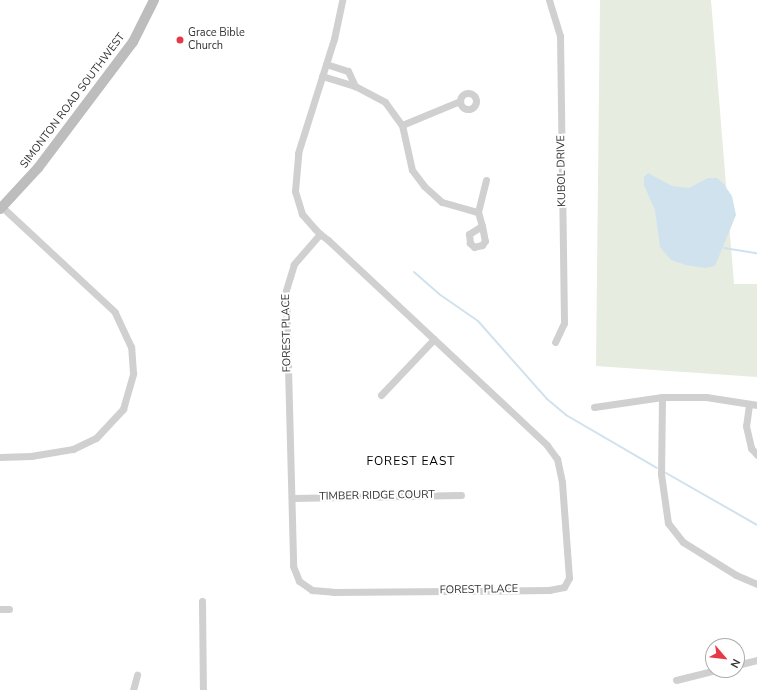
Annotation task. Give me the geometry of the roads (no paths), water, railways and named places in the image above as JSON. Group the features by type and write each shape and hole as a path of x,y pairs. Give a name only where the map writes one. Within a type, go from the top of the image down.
{"street":[{"name":"SIMONTON ROAD SOUTHWEST","path":"1,208 38,168 133,42 154,0"},
{"name":"FOREST PLACE","path":"320,234 294,264 286,291 293,566 299,581 312,590 517,590 564,587 569,578 562,482 557,459 547,445 320,234 302,214 295,192 304,129 326,64 342,0"},
{"name":"KUBOL DRIVE","path":"549,0 560,36 564,323 555,342"},
{"path":"326,64 348,71 355,86"},
{"path":"322,76 355,86 384,102 402,125 412,170 424,186 442,202 478,212"},
{"path":"402,125 460,101"},
{"path":"482,226 478,212 486,180"},
{"path":"0,457 31,456 73,448 96,438 123,409 133,373 131,347 115,312 1,208"},
{"path":"381,395 434,339"},
{"path":"594,407 662,398 706,397 753,405 746,426 751,448 757,455"},
{"path":"662,398 663,502 668,523 687,545 736,575 757,584"},
{"name":"TIMBER RIDGE COURT","path":"292,498 461,495"},
{"path":"202,601 203,690"},
{"path":"0,609 9,608"},
{"path":"745,663 757,660"},
{"path":"676,680 705,673"},
{"path":"133,690 137,675"}],"water":[{"path":"648,173 672,186 689,188 708,178 717,178 723,183 732,196 736,215 715,266 705,268 686,265 671,260 660,247 655,210 644,185 644,177"}],"waterway":[{"path":"724,248 757,253"},
{"path":"414,272 439,294 478,321 547,399 566,415 657,468"},
{"path":"666,473 757,525"}],"place":[{"name":"Grace Bible Church","path":"180,40"}],"district":[{"name":"FOREST EAST","path":"411,462"}]}
